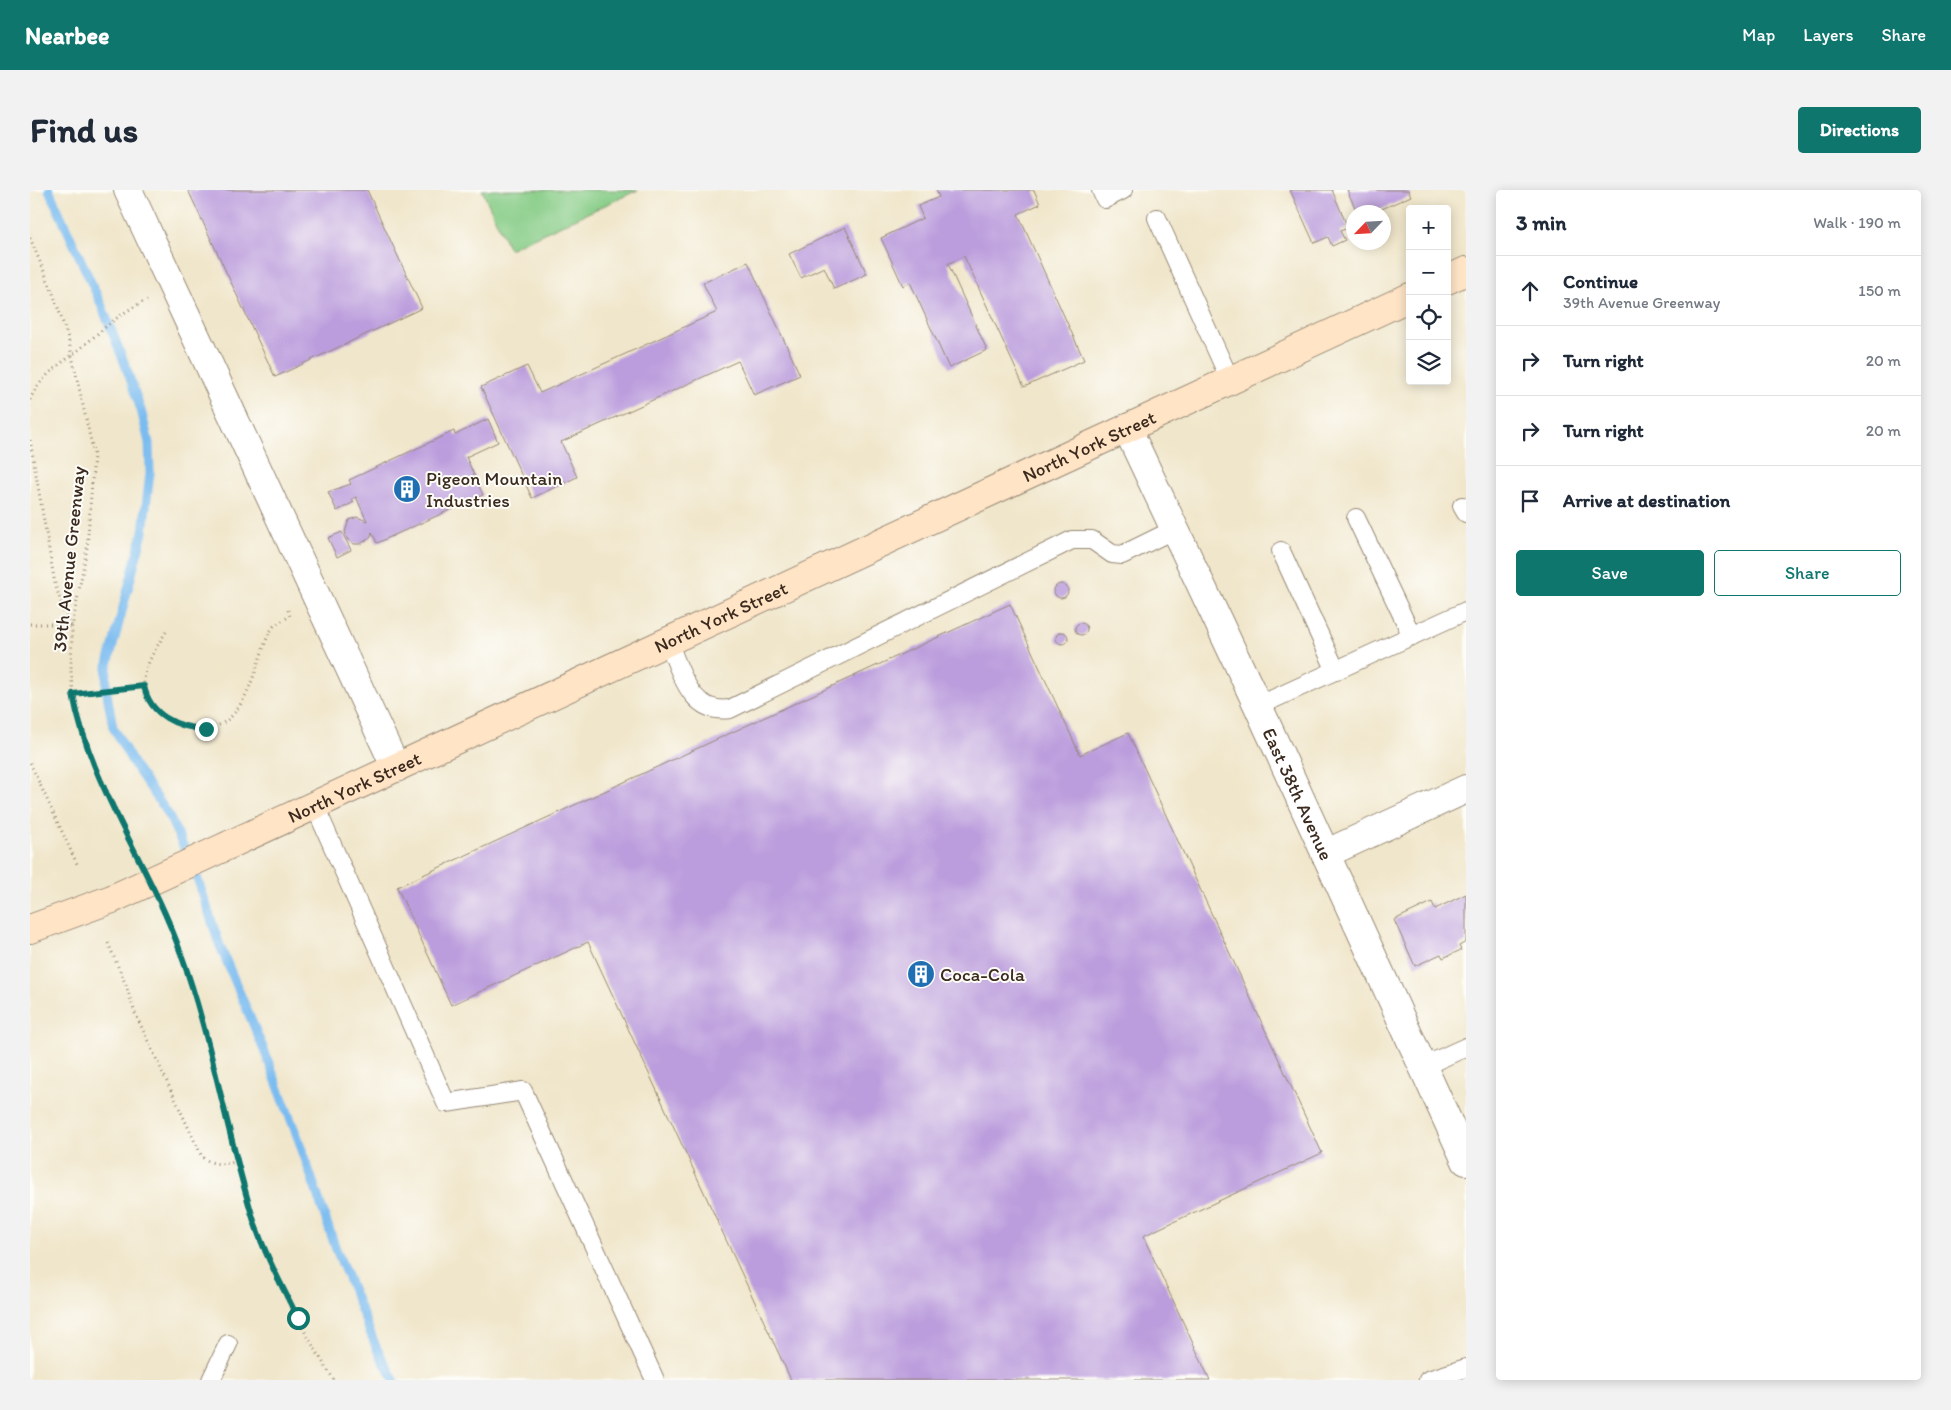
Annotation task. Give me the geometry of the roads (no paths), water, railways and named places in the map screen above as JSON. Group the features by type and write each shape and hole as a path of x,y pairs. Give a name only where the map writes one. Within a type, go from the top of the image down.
{"main road":[{"path":"1451,278 1466,271"},
{"name":"North York Street","path":"30,929 112,899 1406,299"}],"street":[{"path":"128,190 396,768"},
{"name":"East 38th Avenue","path":"1127,428 1258,706 1466,1161"},
{"path":"1325,854 1466,789"}],"lane":[{"path":"1101,190 1105,199 1123,190"},
{"path":"1157,218 1230,380"},
{"path":"1356,518 1412,636"},
{"path":"668,642 688,687 695,698 705,707 717,711 730,709 1072,540 1092,540 1112,554 1122,555 1175,529"},
{"path":"1281,551 1336,671"},
{"path":"1258,706 1466,611"},
{"path":"314,806 446,1103 523,1091 654,1380"},
{"path":"1422,1067 1466,1047"},
{"path":"211,1380 228,1344"},
{"path":"1428,1380 1466,1368"}],"waterway":[{"path":"49,190 101,304 126,367 141,410 149,443 150,473 143,532 107,668 106,688 113,727 134,765 167,812 195,871 220,946 264,1050 299,1141 336,1249 377,1349 394,1380"}],"place":[{"name":"Pigeon Mountain Industries","path":"407,489"},
{"name":"Coca-Cola","path":"921,974"}]}
